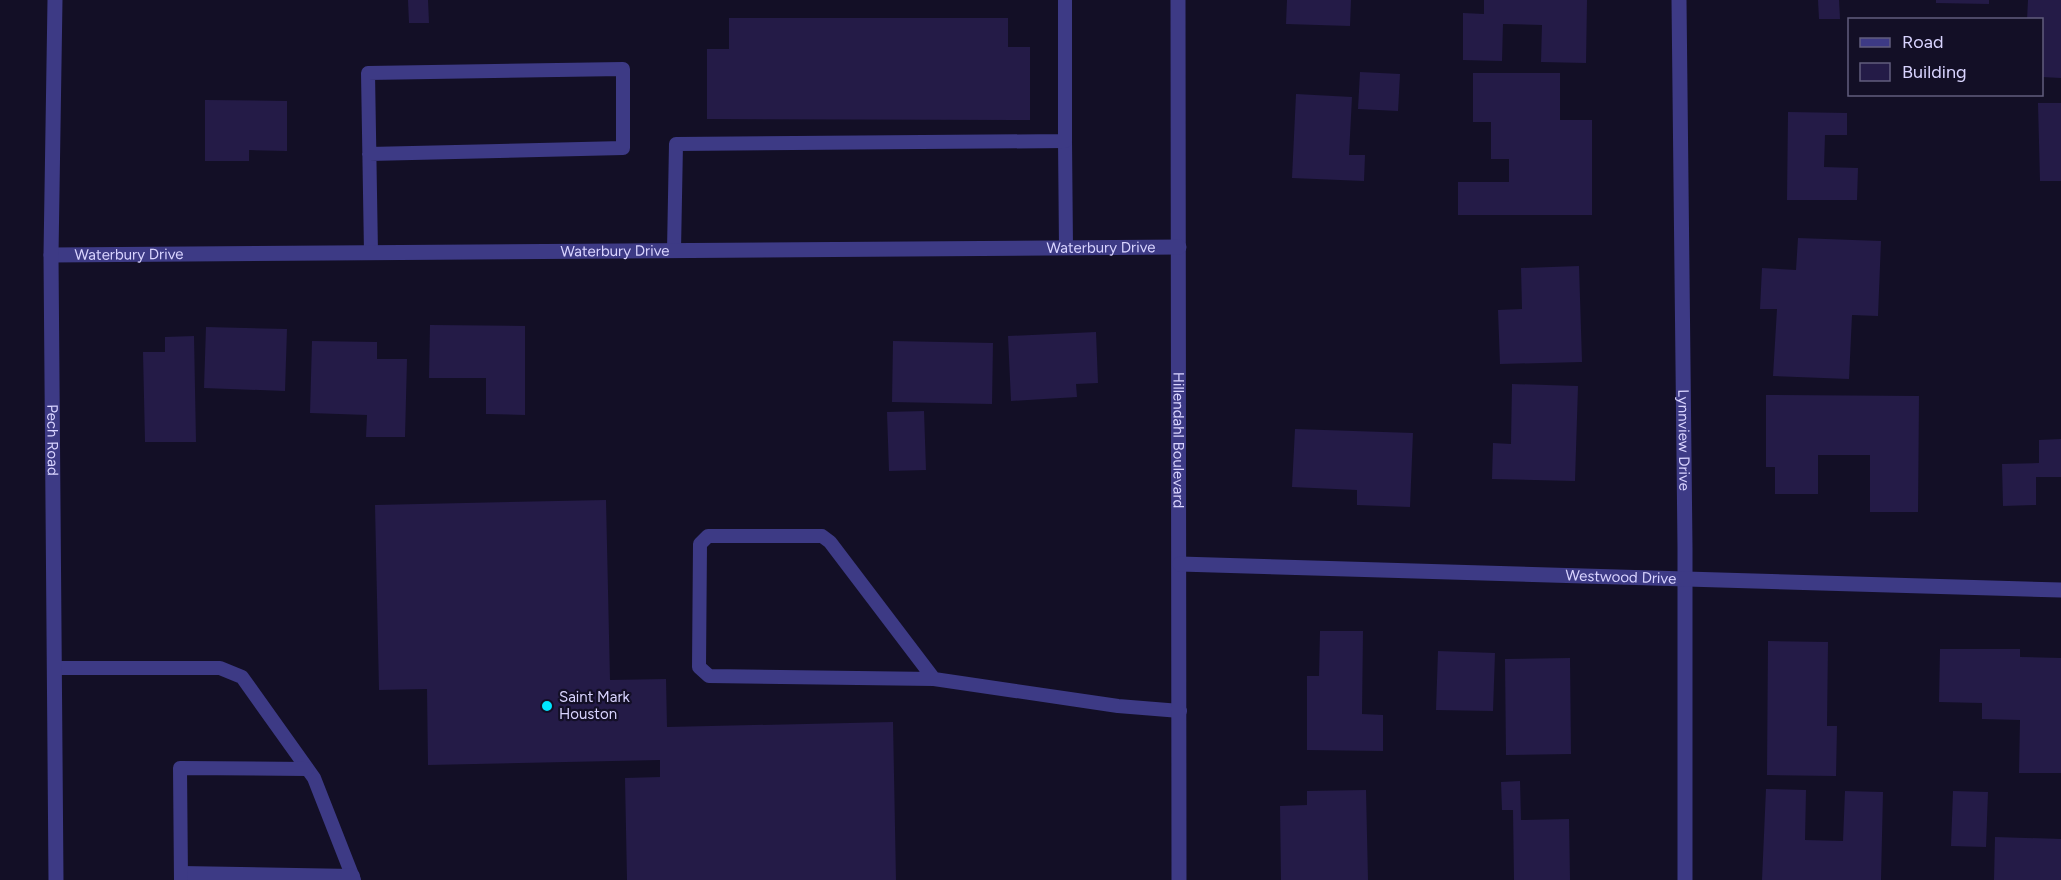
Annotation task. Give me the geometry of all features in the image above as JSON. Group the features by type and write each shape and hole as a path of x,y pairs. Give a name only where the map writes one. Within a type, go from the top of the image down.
{"street":[{"name":"Pech Road","path":"55,0 51,255 56,880"},
{"name":"Hillendahl Boulevard","path":"1179,0 1179,880"},
{"name":"Lynnview Drive","path":"1679,0 1685,578 1685,880"},
{"name":"Waterbury Drive","path":"51,255 1179,247"},
{"name":"Westwood Drive","path":"1180,564 2061,590"}],"lane":[{"path":"1065,0 1066,248"},
{"path":"369,153 623,148 623,69 368,73 369,153 371,253"},
{"path":"674,250 676,144 1065,141"},
{"path":"934,679 830,542 822,536 708,536 700,544 699,667 709,676 934,679 1118,706 1180,711"},
{"path":"54,668 220,668 242,677 314,778 354,878 181,876 180,768 307,769"}],"building":[{"path":"408,0 428,0 429,23 409,23"},
{"path":"1287,0 1351,0 1350,26 1286,24"},
{"path":"1484,0 1587,0 1586,63 1541,62 1542,25 1503,24 1502,61 1463,60 1463,13 1484,14"},
{"path":"1818,0 1839,0 1840,19 1819,19"},
{"path":"1936,0 1989,0 1989,4 1936,3"},
{"path":"2028,0 2061,0 2061,78 2043,77 2043,18 2027,18"},
{"path":"729,18 1008,18 1008,47 1030,47 1030,120 707,119 707,49 729,49"},
{"path":"1360,72 1400,74 1398,111 1358,109"},
{"path":"1473,73 1560,73 1560,120 1592,120 1592,215 1458,215 1458,182 1509,182 1509,159 1491,159 1491,122 1473,122"},
{"path":"1296,94 1352,97 1349,155 1365,155 1364,181 1292,178"},
{"path":"205,100 287,101 287,151 249,150 249,161 205,161"},
{"path":"2038,103 2061,103 2061,181 2040,181"},
{"path":"1788,112 1847,113 1847,135 1825,135 1824,167 1858,168 1857,200 1787,200"},
{"path":"1798,238 1881,241 1878,316 1852,315 1849,379 1773,376 1777,309 1760,309 1762,268 1796,270"},
{"path":"1579,266 1582,362 1500,364 1498,310 1522,309 1521,268"},
{"path":"430,325 525,326 525,415 486,414 486,378 429,378"},
{"path":"206,327 287,329 285,391 204,388"},
{"path":"1096,332 1098,383 1076,384 1077,397 1011,401 1008,336"},
{"path":"194,336 196,442 145,442 143,352 165,352 165,337"},
{"path":"312,341 377,342 377,359 407,359 405,437 366,437 367,415 310,413"},
{"path":"893,341 993,343 992,404 892,402"},
{"path":"1512,384 1578,386 1575,481 1492,479 1493,443 1511,444"},
{"path":"1766,395 1919,396 1918,512 1870,512 1870,455 1818,455 1818,494 1775,494 1775,467 1766,467"},
{"path":"924,411 926,470 889,471 887,412"},
{"path":"1295,429 1413,433 1410,507 1357,505 1357,490 1292,487"},
{"path":"2061,439 2061,477 2036,477 2036,505 2003,506 2002,464 2039,463 2039,440"},
{"name":"Saint Mark Houston","path":"606,500 610,680 666,679 667,727 893,722 896,880 627,880 625,778 660,777 660,760 428,765 427,689 379,690 375,505"},
{"path":"1320,631 1363,631 1362,714 1383,715 1383,751 1307,750 1307,676 1319,676"},
{"path":"1768,641 1828,642 1827,726 1837,726 1836,776 1767,775"},
{"path":"1940,649 2020,649 2020,657 2061,658 2061,773 2019,773 2020,720 1982,719 1982,703 1939,702"},
{"path":"1438,651 1495,653 1493,711 1436,710"},
{"path":"1570,658 1571,754 1506,755 1505,659"},
{"path":"1520,781 1521,820 1569,819 1570,880 1514,880 1513,810 1502,810 1501,782"},
{"path":"1766,789 1806,790 1805,840 1843,841 1845,791 1883,792 1881,880 1762,880"},
{"path":"1366,790 1368,880 1281,880 1280,806 1307,805 1307,791"},
{"path":"1953,791 1988,792 1986,847 1951,846"},
{"path":"1995,837 2061,839 2061,880 1994,880"}],"place":[{"name":"Saint Mark Houston","path":"547,706"}]}
